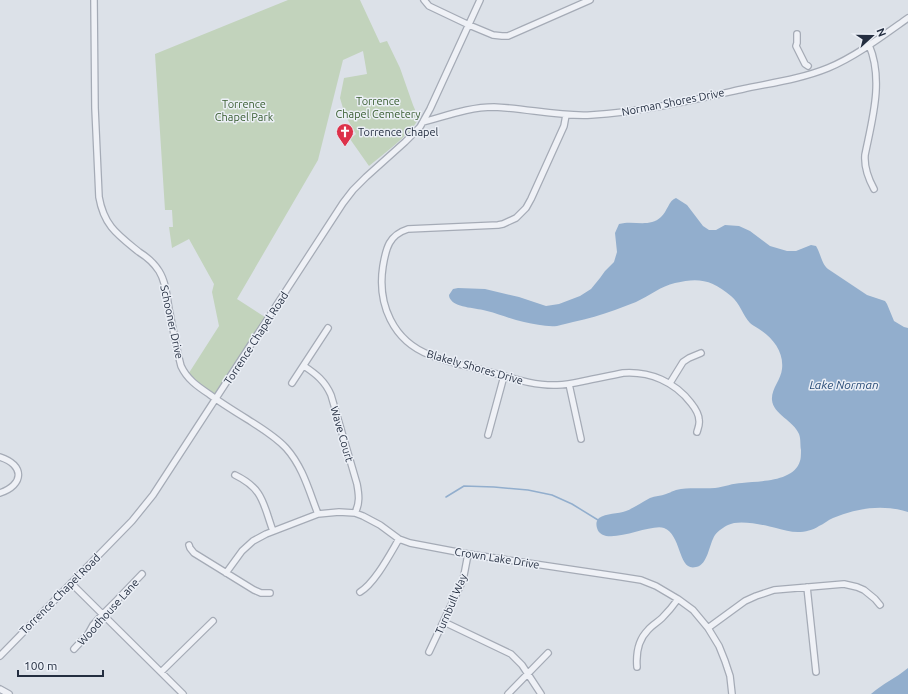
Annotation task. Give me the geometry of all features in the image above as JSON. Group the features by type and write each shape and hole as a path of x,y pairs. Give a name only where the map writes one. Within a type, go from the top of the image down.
{"street":[{"name":"Schooner Drive","path":"94,0 95,116 99,197 102,211 111,228 149,259 160,272 166,292 181,366 185,374 189,379 216,399 267,432 286,447 302,472 318,514"},
{"path":"424,0 429,6 469,25 493,35 502,36 508,36 590,0"},
{"name":"Torrence Chapel Road","path":"0,656 145,507 172,468 343,203 353,190 405,142 423,122 480,0"},
{"name":"Norman Shores Drive","path":"423,122 468,110 482,108 506,108 566,115 590,116 682,102 812,74 839,63 869,45 908,18"},
{"path":"797,34 796,46 812,74"},
{"path":"869,45 874,62 876,93 865,161 867,176 874,189"},
{"name":"Blakely Shores Drive","path":"566,115 564,126 532,199 520,215 510,221 498,225 408,229 397,234 391,240 384,256 382,273 383,298 391,322 402,336 421,351 430,355 530,383 545,385 569,384 631,372 653,376 670,384 683,394 696,411 699,419 698,432"},
{"path":"292,383 328,328"},
{"path":"670,384 683,362 700,353"},
{"name":"Wave Court","path":"304,366 322,380 331,395 357,484 359,502 355,513"},
{"path":"488,435 504,376"},
{"path":"569,384 581,439"},
{"path":"0,457 11,461 19,473 19,479 12,486 0,493"},
{"path":"235,475 247,481 257,491 264,503 274,531"},
{"name":"Crown Lake Drive","path":"226,573 247,545 266,534 318,514 339,512 355,513 374,521 399,539 410,543 468,554 641,580 656,586 678,599 693,610 708,628 719,646 725,660 730,676 732,694"},
{"path":"360,592 371,583 399,539"},
{"path":"189,545 194,553 254,590 261,593 270,593"},
{"name":"Turnbull Way","path":"429,652 463,580 468,554"},
{"name":"Woodhouse Lane","path":"74,649 88,634 93,625 102,615 142,574"},
{"path":"71,583 183,694"},
{"path":"708,628 745,601 774,590 844,584 864,590 880,605"},
{"path":"808,587 816,672"},
{"path":"637,667 637,651 642,636 647,630 661,620 678,599"},
{"path":"161,672 213,621"},
{"path":"444,622 511,654 522,665 541,694"},
{"path":"508,694 548,653"},
{"path":"0,689 9,694"}],"green space":[{"name":"Torrence Chapel Park","path":"288,0 360,0 380,43 387,41 400,68 419,119 402,138 369,166 350,139 356,134 345,115 340,98 344,78 367,74 363,51 343,60 318,160 237,299 268,319 216,399 187,376 219,326 212,292 214,284 189,239 172,248 169,227 173,227 172,210 165,210 155,54"}],"water":[{"name":"Lake Norman","path":"676,198 687,205 703,226 709,230 716,230 725,225 739,226 750,231 770,246 787,251 796,251 811,245 816,246 824,264 828,269 867,295 885,301 894,321 908,328 908,512 889,508 870,508 833,518 814,529 801,532 752,523 733,523 716,534 706,558 696,567 690,567 686,564 674,538 670,532 664,528 657,527 617,536 601,534 596,525 599,518 605,515 626,511 652,497 664,495 681,489 715,488 735,484 766,481 783,477 791,473 796,468 801,457 799,434 793,425 776,409 772,400 773,392 782,369 781,357 773,341 750,323 737,302 731,296 718,286 698,280 670,284 636,302 615,310 557,326 545,326 519,321 492,312 458,305 450,299 449,295 453,289 458,288 485,289 519,297 546,306 559,304 580,296 591,289 614,262 617,252 615,233 619,224 646,223 656,220 663,215 672,201"},
{"path":"908,668 908,694 871,694 899,675"}],"waterway":[{"path":"446,497 464,486 528,490 552,495 572,504 598,520"}],"place":[{"name":"Torrence Chapel","path":"345,147"}],"park label":[{"name":"Torrence Chapel Cemetery","path":"378,107"}]}
